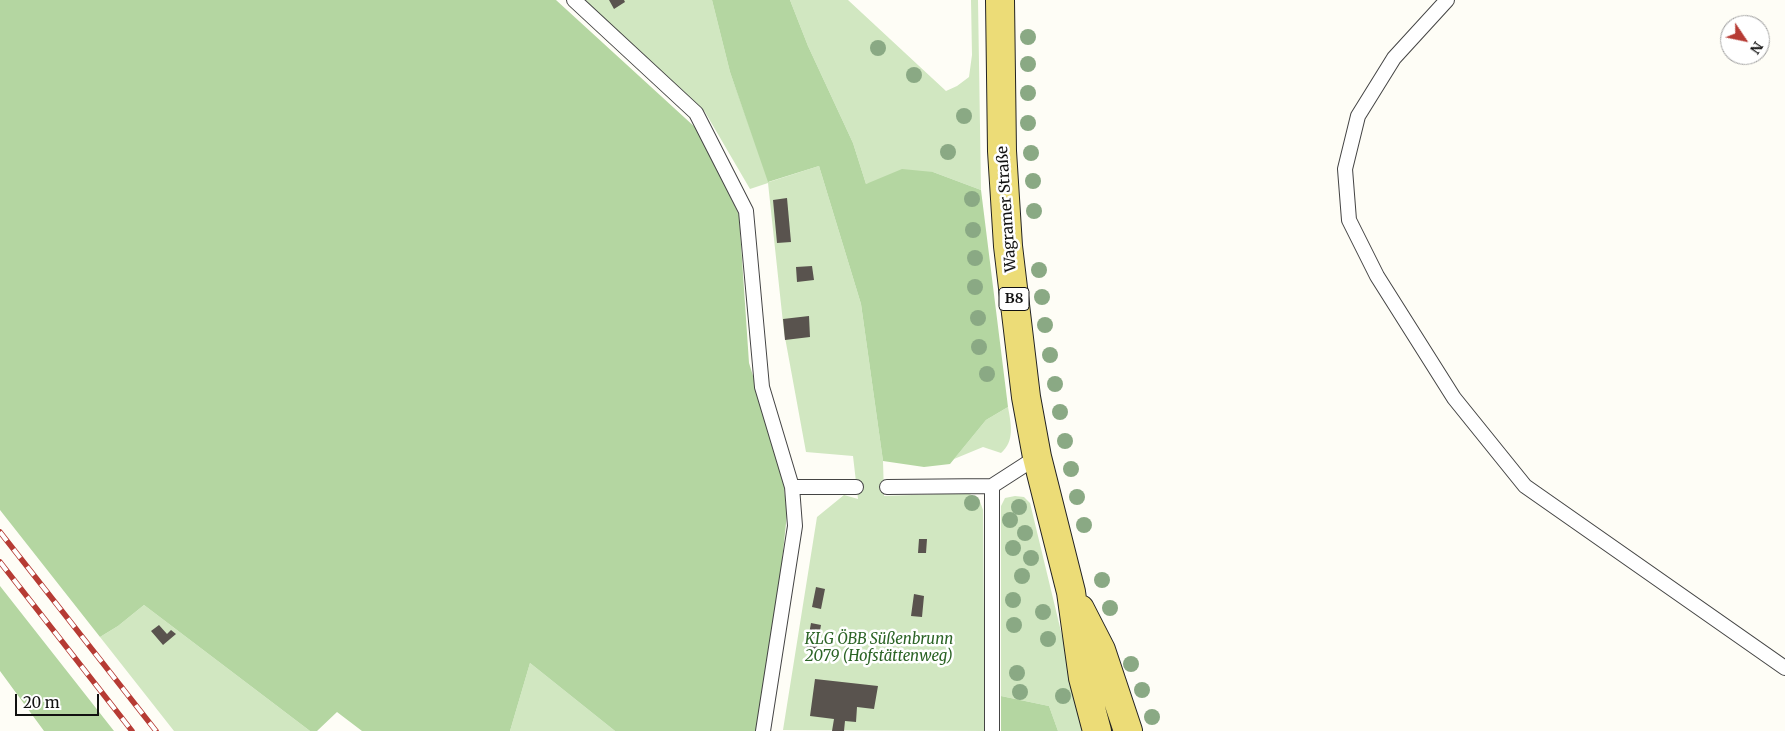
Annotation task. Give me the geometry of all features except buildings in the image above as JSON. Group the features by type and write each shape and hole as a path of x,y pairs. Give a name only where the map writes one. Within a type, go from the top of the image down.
{"main road":[{"name":"Wagramer Straße","path":"1000,0 1002,152 1008,246 1026,397 1037,457 1071,592 1083,678 1097,731"},
{"name":"Wagramer Straße","path":"1071,592 1101,650 1128,731"}],"lane":[{"path":"574,0 696,113 746,211 762,387 792,487 795,526 764,731"},
{"path":"1447,0 1394,58 1358,116 1344,169 1349,220 1377,276 1454,398 1525,486 1785,668"},
{"path":"887,487 992,486 1037,457"},
{"path":"792,487 856,486"},
{"path":"992,486 992,731"}],"green space":[{"path":"0,0 556,0 697,129 739,215 749,363 782,469 787,514 773,646 757,731 615,731 530,663 510,731 362,731 337,712 317,731 310,731 144,605 118,626 100,637 0,510"},
{"name":"KLG ÖBB Süßenbrunn 2079 (Hofstättenweg)","path":"584,0 712,0 730,72 769,182 819,166 861,304 883,461 884,496 968,493 979,499 983,510 985,731 783,730 817,517 844,495 858,499 853,456 806,452 784,332 768,183 750,189 705,112"},
{"path":"712,0 790,0 808,46 853,143 866,184 902,169 933,172 981,190 1008,407 986,420 950,464 924,467 883,461 861,304 819,166 768,182 730,72"},
{"path":"790,0 848,0 946,91 969,77 972,55 971,0 978,0 981,190 933,172 866,184 853,143 808,46"},
{"path":"1008,407 1011,432 1008,443 1001,453 983,447 954,459 986,420"},
{"path":"1024,497 1030,503 1085,731 1058,731 1049,706 1001,696 1001,506 1005,498"},
{"path":"0,586 114,731 44,731 0,671"},
{"path":"144,605 310,731 174,731 100,637 118,626"},
{"path":"530,663 615,731 510,731"},
{"path":"1001,696 1049,706 1058,731 1001,731"}],"railway":[{"path":"0,532 156,731"},
{"path":"0,562 132,731"}]}
